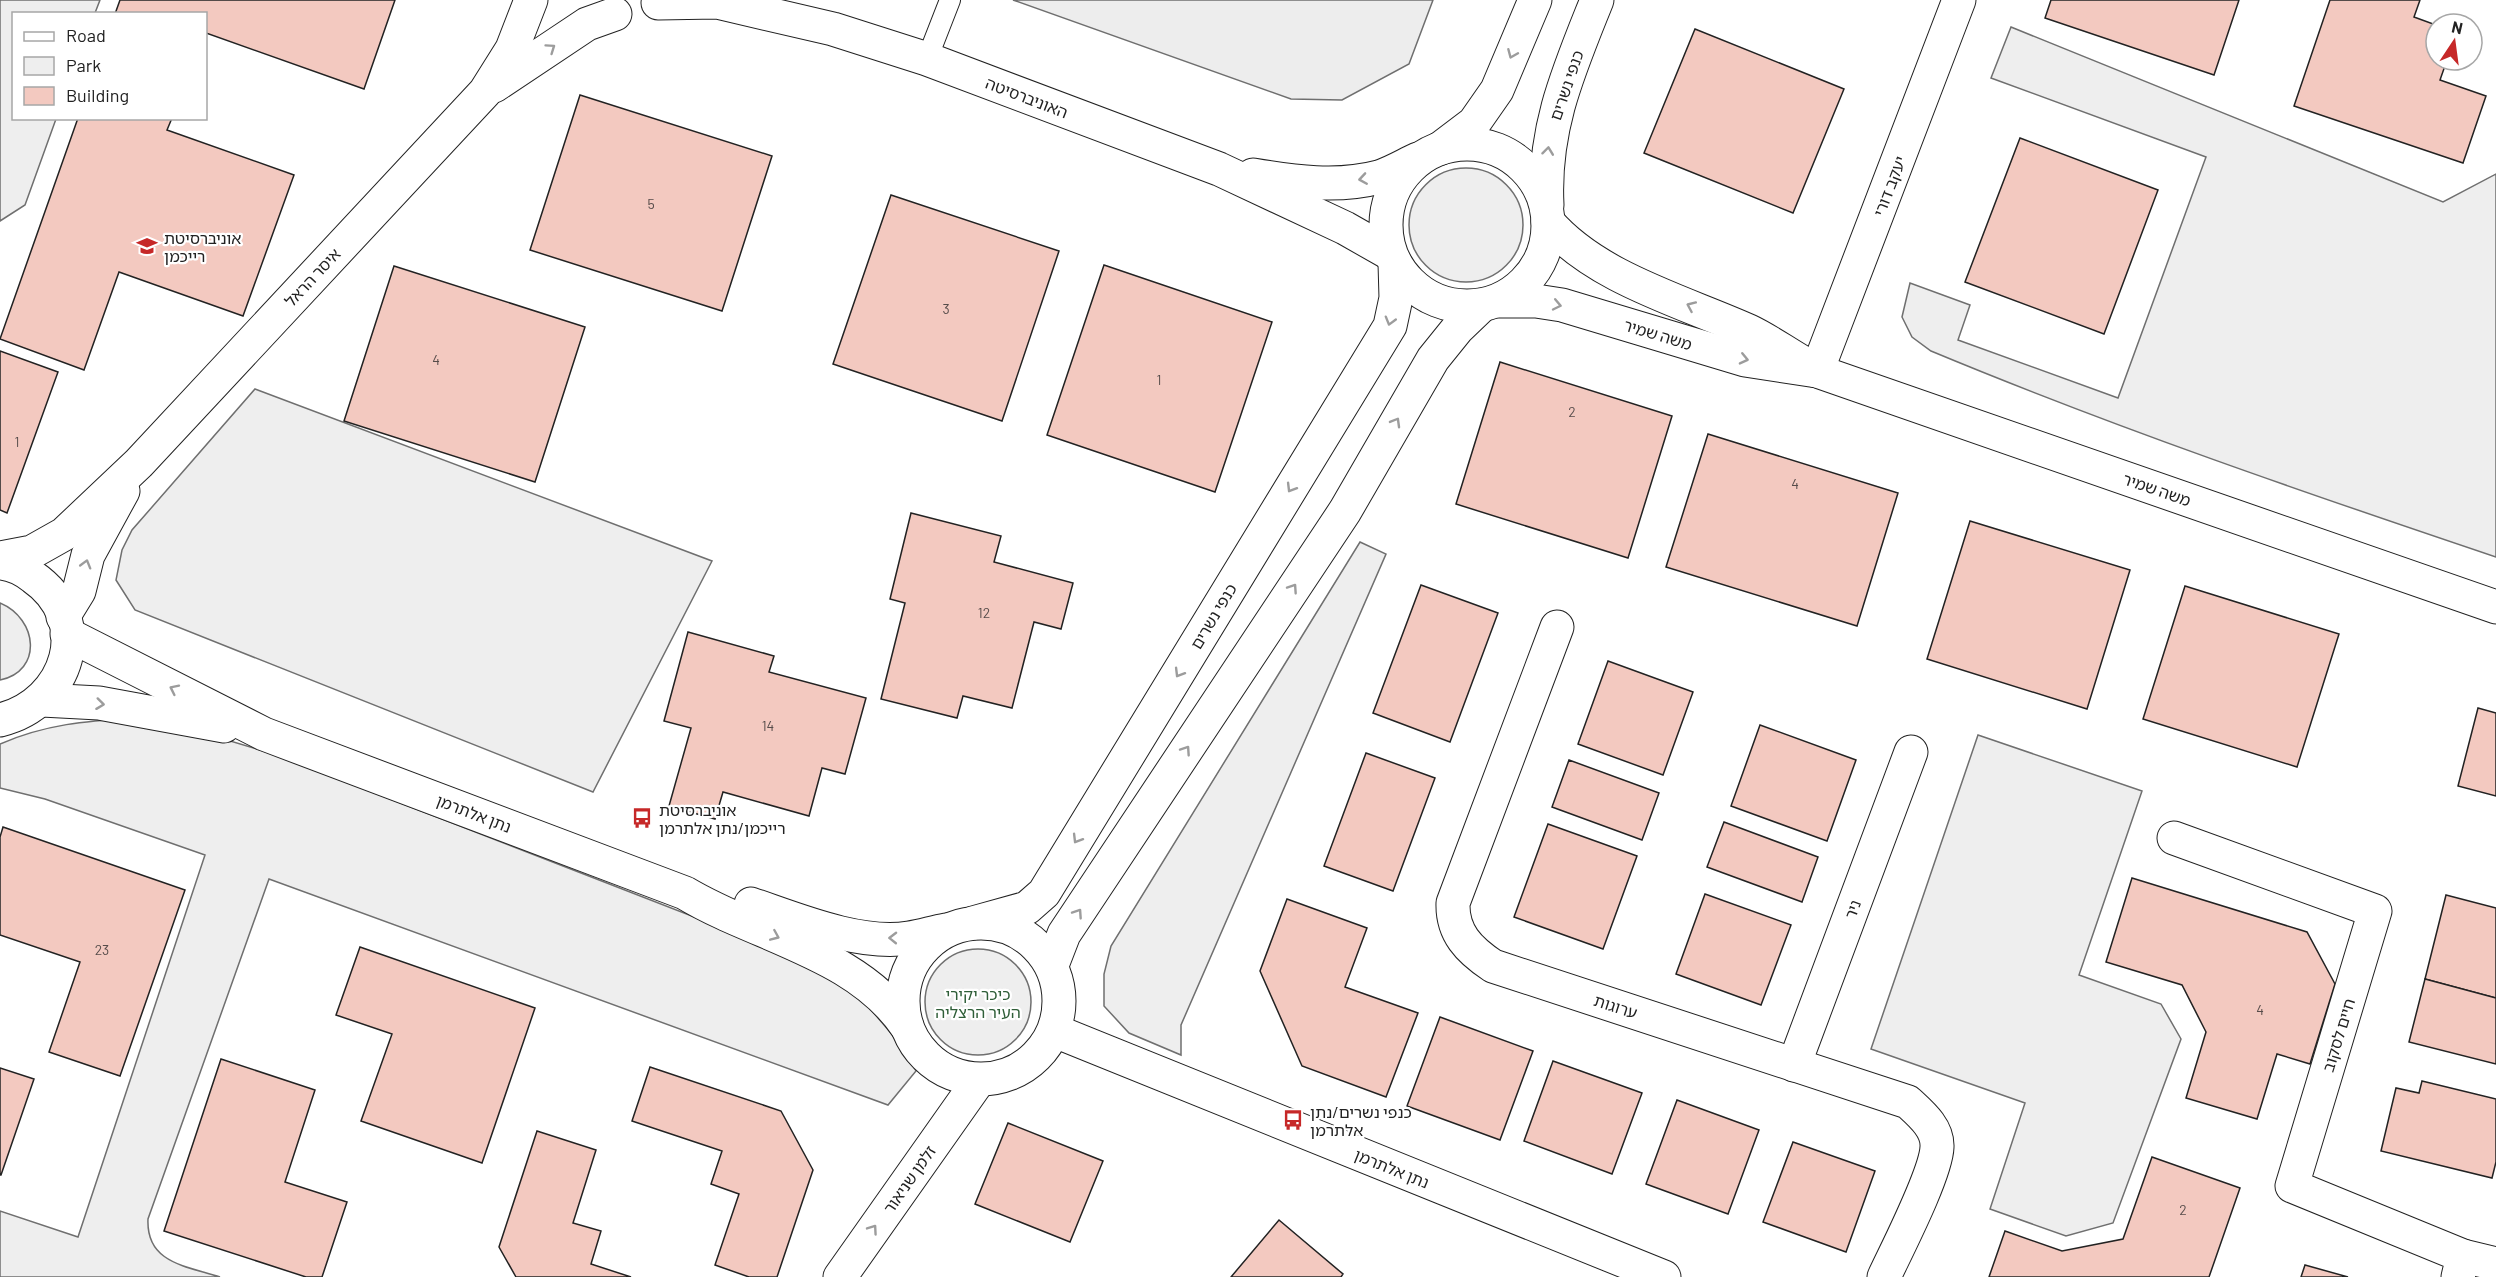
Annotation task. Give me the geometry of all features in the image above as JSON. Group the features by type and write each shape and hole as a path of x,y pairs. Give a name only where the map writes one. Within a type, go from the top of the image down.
{"street":[{"name":"איסר הראל","path":"0,558 32,552 64,534 139,463 485,92 512,49 531,0"},
{"path":"577,0 592,9 615,14"},
{"name":"האוניברסיטה","path":"782,0 833,30"},
{"path":"1490,303 1472,307 1445,304 1422,294 1402,276 1392,258 1384,227 1388,201 1400,178 1474,123 1497,90 1535,0"},
{"name":"כנפי נשרים","path":"1547,216 1545,173 1554,111 1597,0"},
{"name":"יעקב דורי","path":"1817,371 1959,0"},
{"name":"איסר הראל","path":"485,92 587,24 615,14 637,12 660,2"},
{"name":"האוניברסיטה","path":"660,2 717,2 833,30 927,59 1219,169 1345,228 1392,258"},
{"path":"1052,965 1064,934 1345,511 1433,359 1458,328 1490,303 1522,285 1539,264 1548,237 1547,216 1537,183 1519,163 1495,148 1467,144 1430,154"},
{"name":"האוניברסיטה","path":"1219,169 1292,181 1337,183 1380,177 1430,154"},
{"name":"משה שמיר","path":"1547,216 1560,237 1595,264 1752,333 1817,371"},
{"name":"כנפי נשרים","path":"962,926 1027,908 1044,893 1390,327 1396,298 1392,258"},
{"name":"משה שמיר","path":"1490,303 1536,301 1562,305 1745,360 1817,371 2496,607"},
{"name":"איסר הראל","path":"65,626 79,591 88,555 139,463"},
{"path":"0,563 24,571 41,582 54,598 65,626 62,670 42,700 20,715 0,720"},
{"name":"נתן אלתרמן","path":"65,626 264,734 685,893 718,913 782,938 865,982 892,1005 907,1027"},
{"name":"ערוגות","path":"1557,627 1453,903 1453,918 1460,936 1474,953 1492,966 1908,1102 1929,1121 1937,1146 1931,1169 1884,1277"},
{"name":"נתן אלתרמן","path":"42,700 99,703 264,734"},
{"name":"ניר","path":"1794,1065 1911,752"},
{"name":"חיים לסקוב","path":"2174,838 2375,911 2292,1186 2461,1266 2496,1264"},
{"name":"נתן אלתרמן","path":"685,893 727,896 841,933 877,938 908,939 962,926"},
{"path":"998,924 1020,932 1038,946 1052,965 1059,986 1060,1009 1055,1031 1042,1052 1025,1068 1002,1077 979,1080 955,1076 938,1068 921,1052 907,1027 902,1004 905,980 910,966 930,941 962,926 998,924"},
{"name":"נתן אלתרמן","path":"1055,1031 1664,1277"},
{"name":"זלמן שניאור","path":"840,1277 979,1080"}],"lane":[{"path":"927,59 950,0"}],"green space":[{"path":"0,0 100,0 95,12 12,12 12,120 56,120 25,205 0,221"},
{"path":"2011,27 2443,202 2496,174 2496,557 2283,484 2071,407 1931,351 1912,337 1902,317 1910,283 1970,305 1958,340 2118,398 2206,157 1991,78"},
{"path":"1466,168 1488,173 1506,185 1518,203 1523,225 1518,247 1506,265 1488,277 1466,282 1444,277 1426,265 1414,247 1409,225 1414,203 1426,185 1444,173"},
{"path":"255,389 712,561 593,792 135,610 116,580 122,550 132,530"},
{"path":"1360,542 1386,554 1181,1025 1181,1055 1129,1033 1104,1006 1104,974 1111,946"},
{"path":"0,603 13,611 22,621 28,632 30,644 29,656 23,666 14,675 0,680"},
{"path":"135,718 197,731 277,755 764,944 855,991 902,1046 916,1071 888,1105 269,879 148,1219 149,1234 161,1254 182,1265 220,1277 0,1277 0,1211 78,1237 205,855 45,799 0,788 0,744 50,728 83,722"},
{"path":"1978,735 2142,791 2079,975 2161,1004 2181,1039 2113,1223 2066,1236 1990,1209 2025,1103 1871,1049"},
{"name":"כיכר יקירי העיר הרצליה","path":"978,949 998,953 1015,965 1027,982 1031,1002 1027,1022 1015,1039 998,1051 978,1055 958,1051 941,1039 929,1022 925,1002 929,982 941,965 958,953"}],"shaded area":[{"path":"1013,0 1433,0 1409,64 1342,100 1291,99"}],"building":[{"path":"120,0 395,0 364,89 207,33 207,12 116,12"},
{"path":"2051,0 2239,0 2214,75 2045,18"},
{"path":"2330,0 2420,0 2414,17 2424,21 2424,72 2443,72 2440,80 2486,96 2463,163 2294,106"},
{"path":"1695,29 1844,89 1793,213 1644,153"},
{"path":"580,95 772,156 722,311 530,250"},
{"path":"77,120 171,120 167,130 294,175 243,316 119,272 84,370 0,339"},
{"path":"2020,138 2158,190 2104,334 1965,282"},
{"path":"891,195 1059,251 1002,421 833,364"},
{"path":"1104,265 1272,322 1215,492 1047,435"},
{"path":"394,266 585,327 535,482 344,421"},
{"path":"0,351 58,372 7,513 0,510"},
{"path":"1500,362 1672,416 1628,558 1456,504"},
{"path":"1708,434 1898,493 1857,626 1666,567"},
{"path":"911,513 1001,536 994,562 1073,583 1061,629 1034,622 1012,708 963,696 957,718 881,699 905,603 890,599"},
{"path":"1970,521 2130,570 2087,709 1927,659"},
{"path":"1421,585 1498,613 1450,742 1373,713"},
{"path":"2185,586 2339,634 2297,767 2143,719"},
{"path":"688,632 774,656 769,672 866,698 845,774 822,768 809,816 723,792 715,819 669,806 691,728 664,721"},
{"path":"1608,661 1693,692 1663,775 1578,744"},
{"path":"2478,708 2496,713 2496,796 2458,786"},
{"path":"1760,725 1856,760 1827,841 1731,806"},
{"path":"1366,753 1435,778 1393,891 1324,866"},
{"path":"1569,760 1659,793 1642,840 1552,807"},
{"path":"1724,822 1818,857 1802,902 1707,867"},
{"path":"1548,824 1637,856 1603,949 1514,917"},
{"path":"3,827 185,890 120,1076 49,1052 80,962 0,935 0,837"},
{"path":"2132,878 2307,932 2335,984 2310,1064 2277,1054 2257,1119 2186,1098 2206,1032 2182,985 2106,962"},
{"path":"1705,894 1791,925 1761,1005 1676,974"},
{"path":"2446,895 2496,908 2496,998 2425,979"},
{"path":"1287,899 1367,928 1345,987 1418,1013 1386,1097 1302,1066 1260,971"},
{"path":"360,947 535,1008 482,1163 361,1121 392,1034 336,1015"},
{"path":"2425,979 2496,998 2496,1064 2409,1042"},
{"path":"1440,1017 1533,1051 1500,1140 1407,1106"},
{"path":"221,1059 315,1090 285,1182 347,1202 322,1277 306,1277 164,1231"},
{"path":"1553,1061 1642,1093 1612,1174 1524,1141"},
{"path":"650,1067 781,1111 813,1170 777,1277 749,1277 715,1265 739,1194 711,1184 722,1151 632,1121"},
{"path":"0,1068 34,1079 1,1175 0,1175"},
{"path":"2422,1081 2496,1099 2496,1162 2492,1178 2381,1151 2396,1088 2419,1093"},
{"path":"1677,1100 1759,1130 1728,1214 1646,1184"},
{"path":"1008,1123 1103,1161 1070,1242 975,1204"},
{"path":"537,1131 596,1150 573,1223 601,1231 591,1264 631,1277 516,1277 499,1247"},
{"path":"1793,1142 1875,1171 1846,1252 1763,1222"},
{"path":"2152,1157 2240,1188 2209,1277 1989,1277 2005,1231 2062,1251 2123,1239"},
{"path":"1279,1220 1343,1274 1341,1277 1231,1277"},
{"path":"2305,1265 2348,1277 2301,1277"}],"place":[{"name":"אוניברסיטת רייכמן","path":"147,246"},
{"name":"אוניברסיטת רייכמן/נתן אלתרמן","path":"642,818"},
{"name":"כנפי נשרים/נתן אלתרמן","path":"1293,1120"}]}
